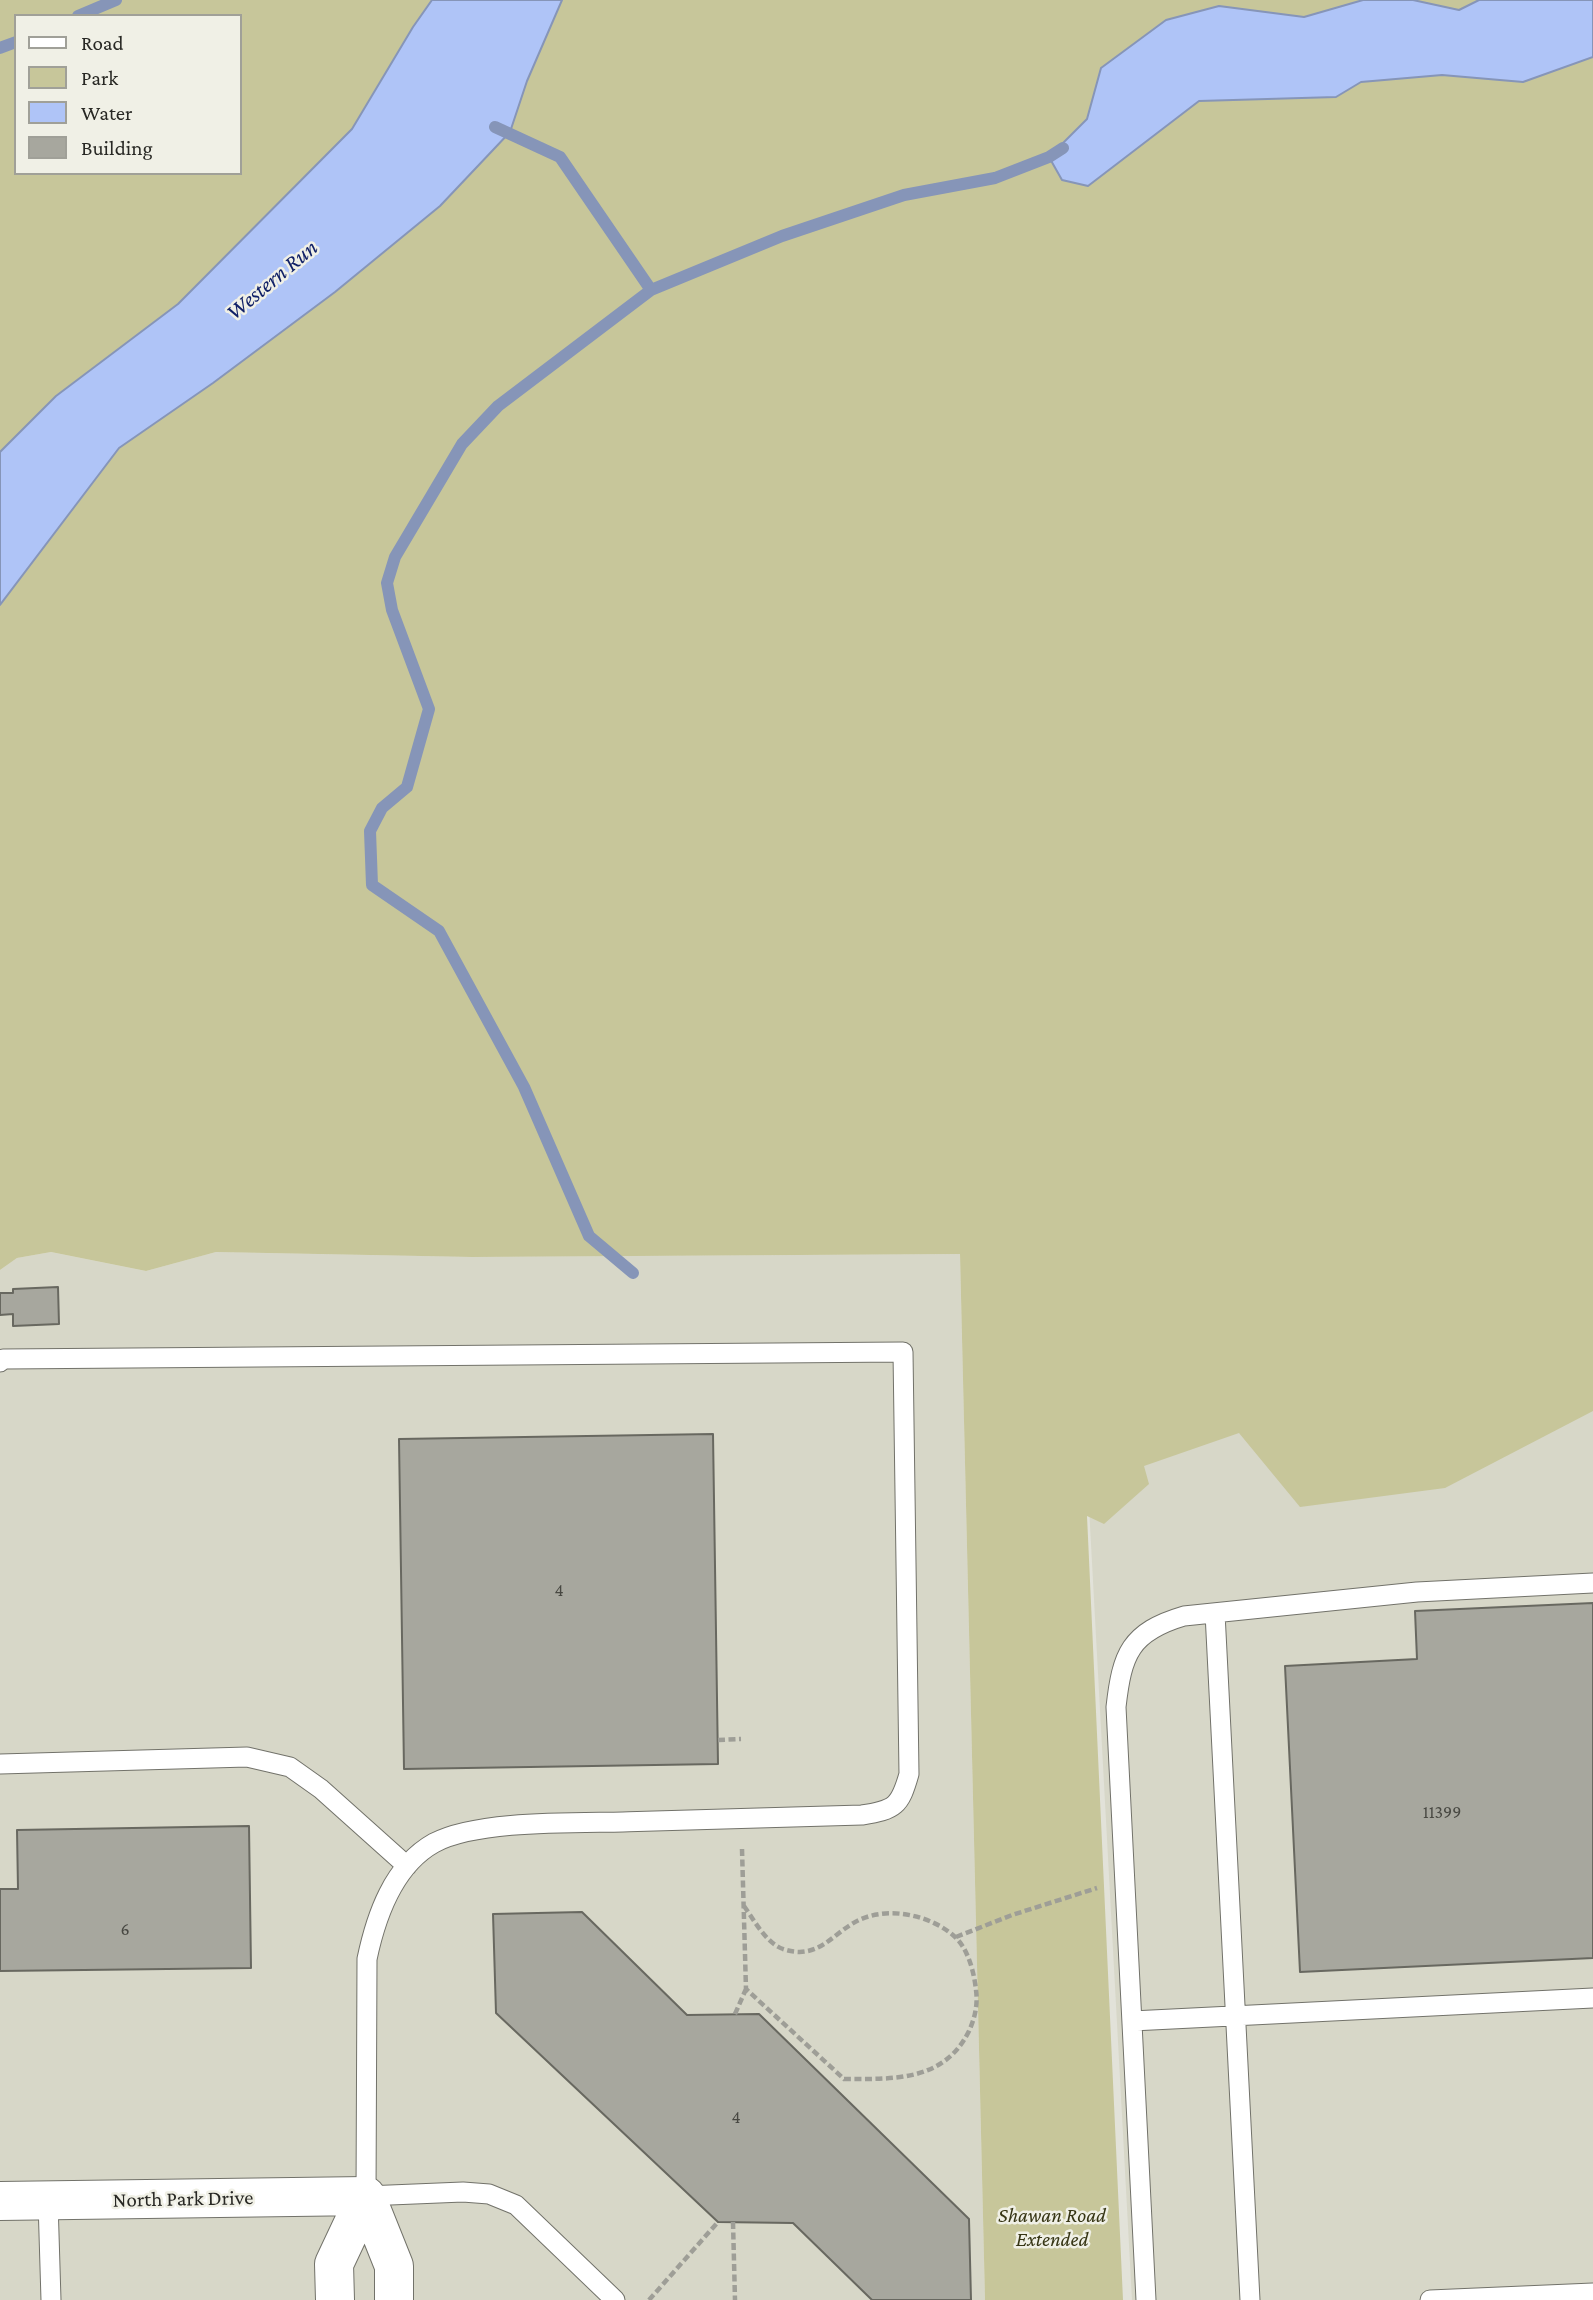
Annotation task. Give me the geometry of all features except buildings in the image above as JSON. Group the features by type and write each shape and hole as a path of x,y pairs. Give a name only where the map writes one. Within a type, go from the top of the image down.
{"street":[{"name":"North Park Drive","path":"0,2201 366,2196"},
{"path":"335,2300 334,2264 366,2196"},
{"path":"366,2196 394,2266 394,2300"}],"lane":[{"path":"0,1362 3,1359 903,1352 909,1774 903,1795 887,1812 862,1815 527,1825 468,1832 434,1843 407,1866 382,1905 373,1927 367,1959 366,2196 463,2192 489,2194 516,2204 615,2300"},
{"path":"1146,2300 1116,1707 1120,1672 1135,1644 1146,1631 1159,1623 1184,1616 1417,1592 1593,1583"},
{"path":"1215,1613 1250,2300"},
{"path":"0,1764 247,1757 290,1767 321,1789 407,1866"},
{"path":"1132,2021 1593,1998"},
{"path":"48,2201 51,2300"},
{"path":"1430,2300 1593,2293"}],"path":[{"path":"718,1740 741,1739"},
{"path":"735,2014 746,1989 742,1849"},
{"path":"956,1937 1089,1890"},
{"path":"744,1906 768,1939 781,1949 797,1951 818,1949 859,1920 883,1914 910,1915 929,1920 956,1937 969,1959 978,2001 972,2024 962,2045 947,2060 910,2076 844,2079 746,1989"},
{"path":"649,2300 718,2222"},
{"path":"733,2222 735,2300"}],"shaded area":[{"path":"1593,1227 1593,2300 1132,2300 1075,1249"},
{"path":"51,1252 146,1271 216,1252 472,1257 960,1254 985,2300 0,2300 0,1270 17,1258"}],"green space":[{"name":"Shawan Road Extended","path":"0,0 1593,0 1593,1411 1445,1488 1300,1507 1239,1433 1144,1466 1149,1484 1104,1524 1087,1516 1123,2300 985,2300 960,1254 472,1257 216,1252 146,1271 51,1252 17,1258 0,1270"}],"water":[{"name":"Western Run","path":"432,0 562,0 527,81 510,132 440,206 335,292 213,383 119,448 0,605 0,452 56,396 178,304 352,129"},
{"path":"1363,0 1413,0 1459,10 1479,0 1593,0 1593,57 1523,82 1442,75 1361,82 1336,97 1199,101 1088,186 1062,180 1049,157 1087,119 1101,68 1166,20 1219,6 1304,17"}],"waterway":[{"path":"83,14 116,0"},
{"path":"0,48 14,43"},
{"path":"495,127 560,157 651,290 498,406 462,444 395,557 387,583 392,610 429,709 407,787 382,808 370,831 372,885 439,931 524,1087 589,1236 633,1273"},
{"path":"651,290 782,236 904,195 995,178 1049,157 1063,148"}]}
